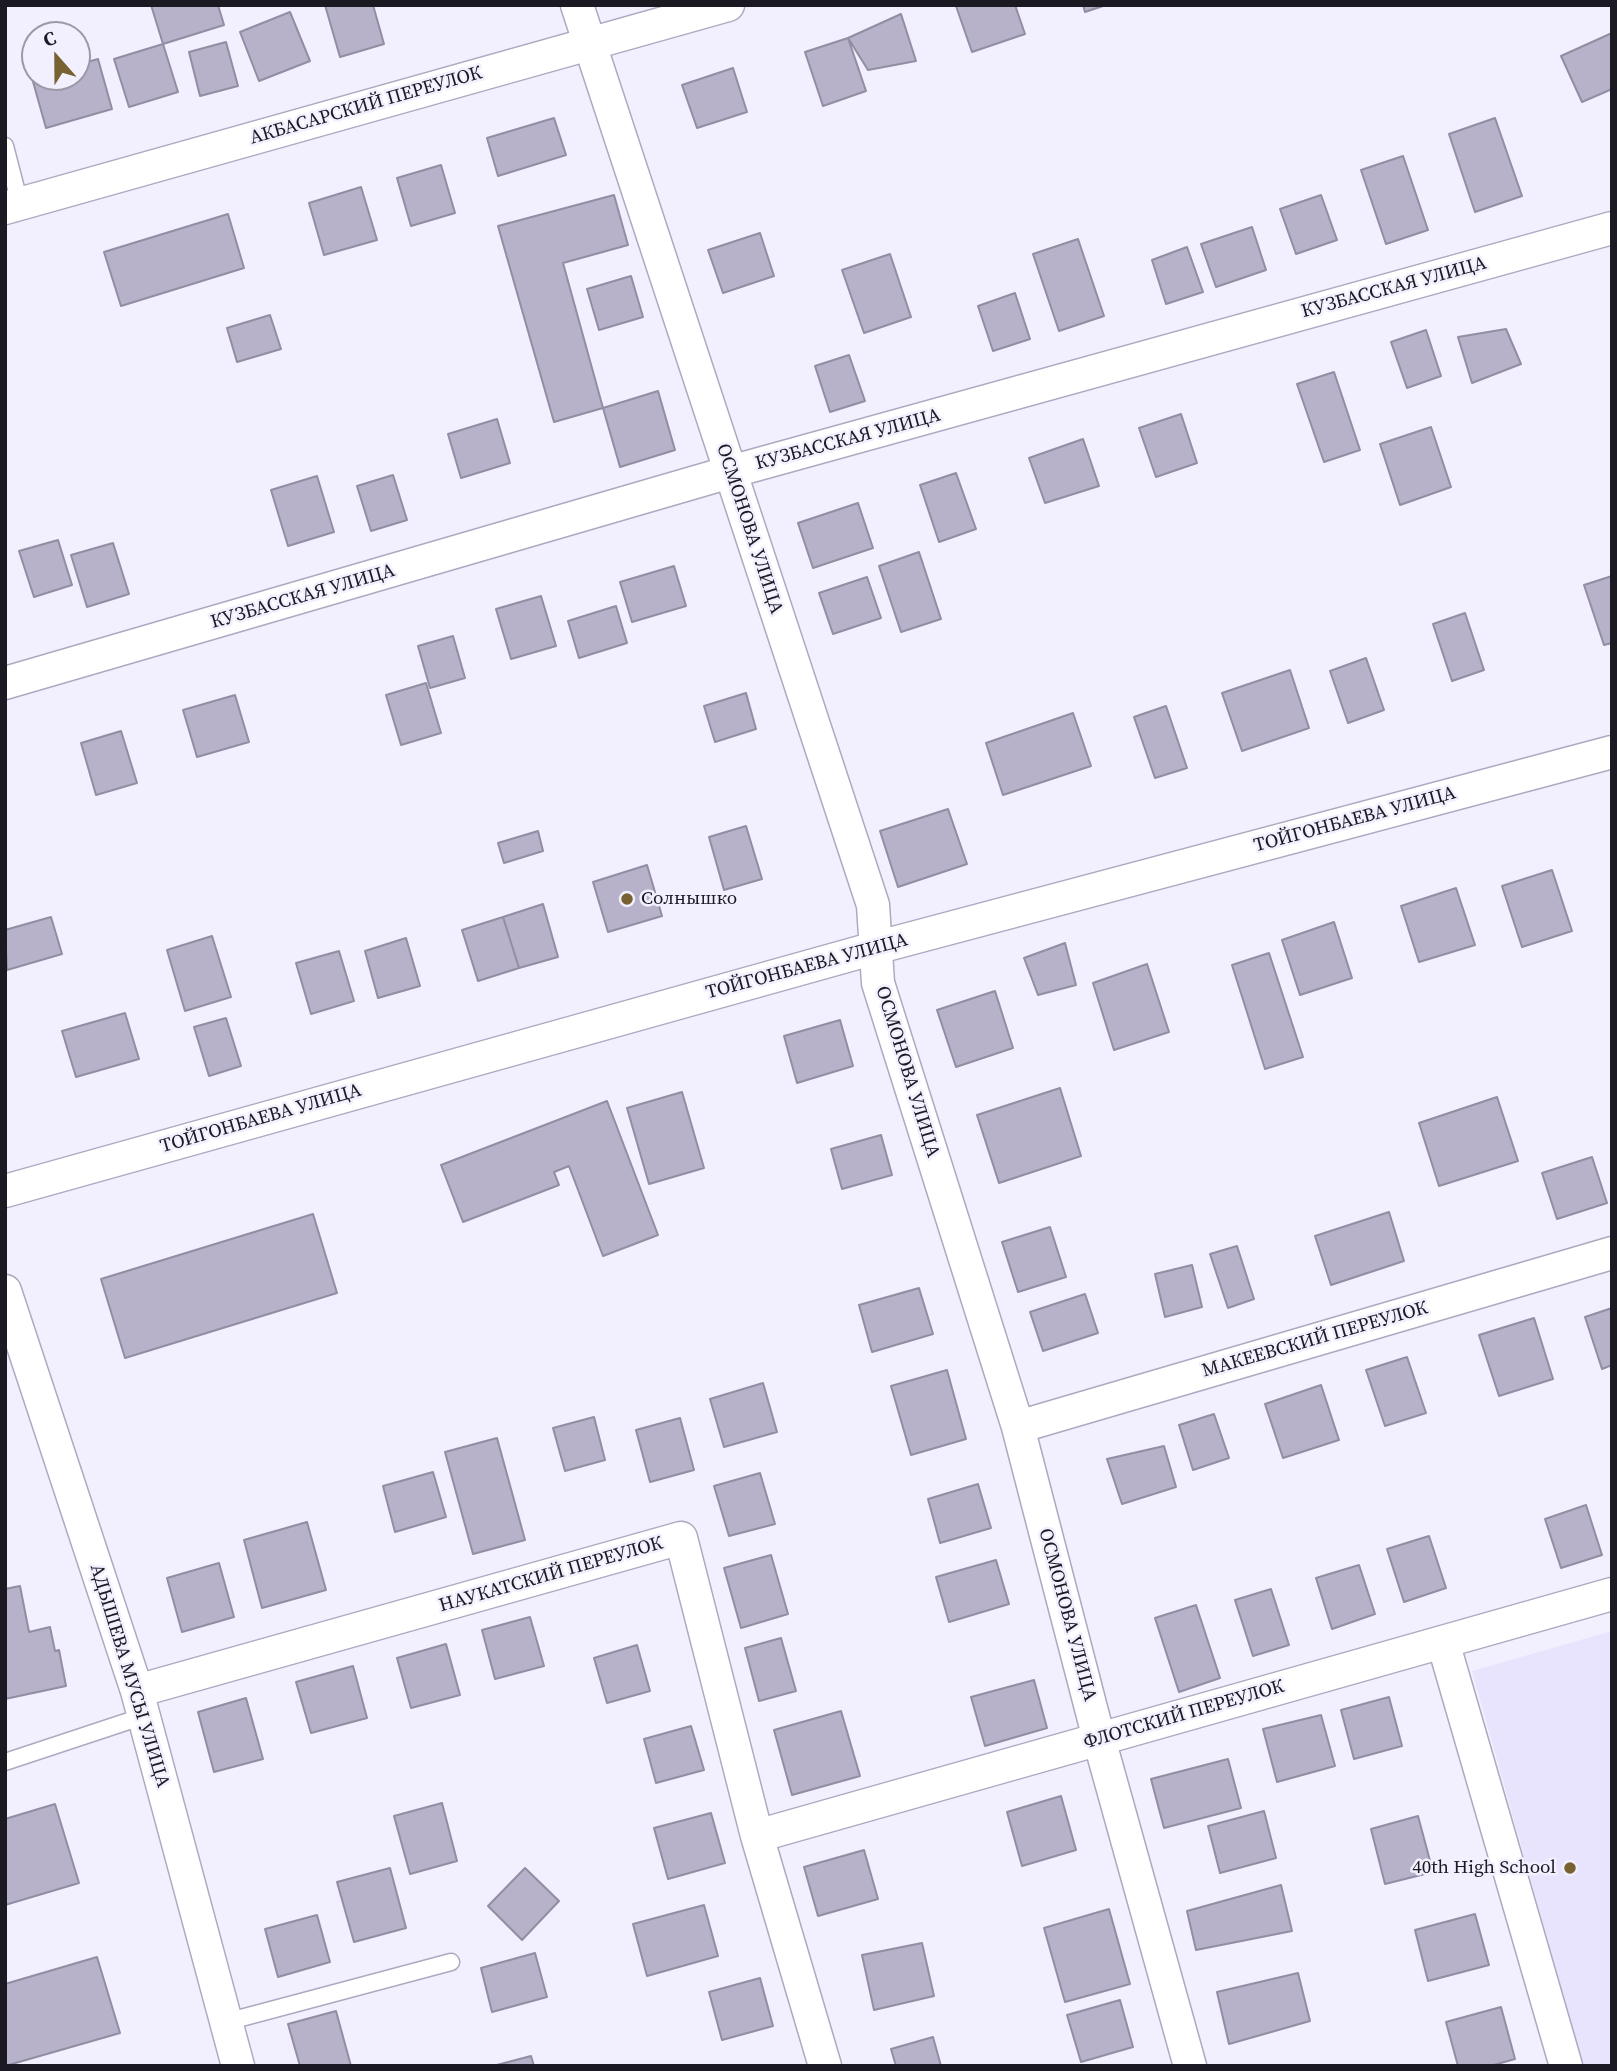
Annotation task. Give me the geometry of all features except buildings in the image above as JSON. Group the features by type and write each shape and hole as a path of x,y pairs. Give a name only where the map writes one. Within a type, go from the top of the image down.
{"street":[{"name":"ОСМОНОВА УЛИЦА","path":"577,5 873,905 878,983 1018,1427 1099,1739 1191,2066"},
{"name":"АКБАСАРСКИЙ ПЕРЕУЛОК","path":"13,206 728,5"},
{"name":"КУЗБАССКАЯ УЛИЦА","path":"5,683 730,472 1612,228"},
{"name":"ТОЙГОНБАЕВА УЛИЦА","path":"5,1191 875,948 1612,752"},
{"name":"МАКЕЕВСКИЙ ПЕРЕУЛОК","path":"1018,1427 1612,1253"},
{"name":"АДЫШЕВА МУСЫ УЛИЦА","path":"5,1291 141,1703 238,2066"},
{"name":"НАУКАТСКИЙ ПЕРЕУЛОК","path":"141,1703 681,1538 757,1836 825,2066"},
{"name":"ФЛОТСКИЙ ПЕРЕУЛОК","path":"757,1836 1612,1594"},
{"path":"1443,1642 1566,2066"}],"lane":[{"path":"5,146 13,206"},
{"path":"5,1762 141,1703"},
{"path":"226,2022 451,1962"}],"shaded area":[{"name":"40th High School","path":"1612,1631 1612,2066 1583,2066 1472,1671"}],"place":[{"name":"Солнышко","path":"627,899"},
{"name":"40th High School","path":"1570,1868"}]}
